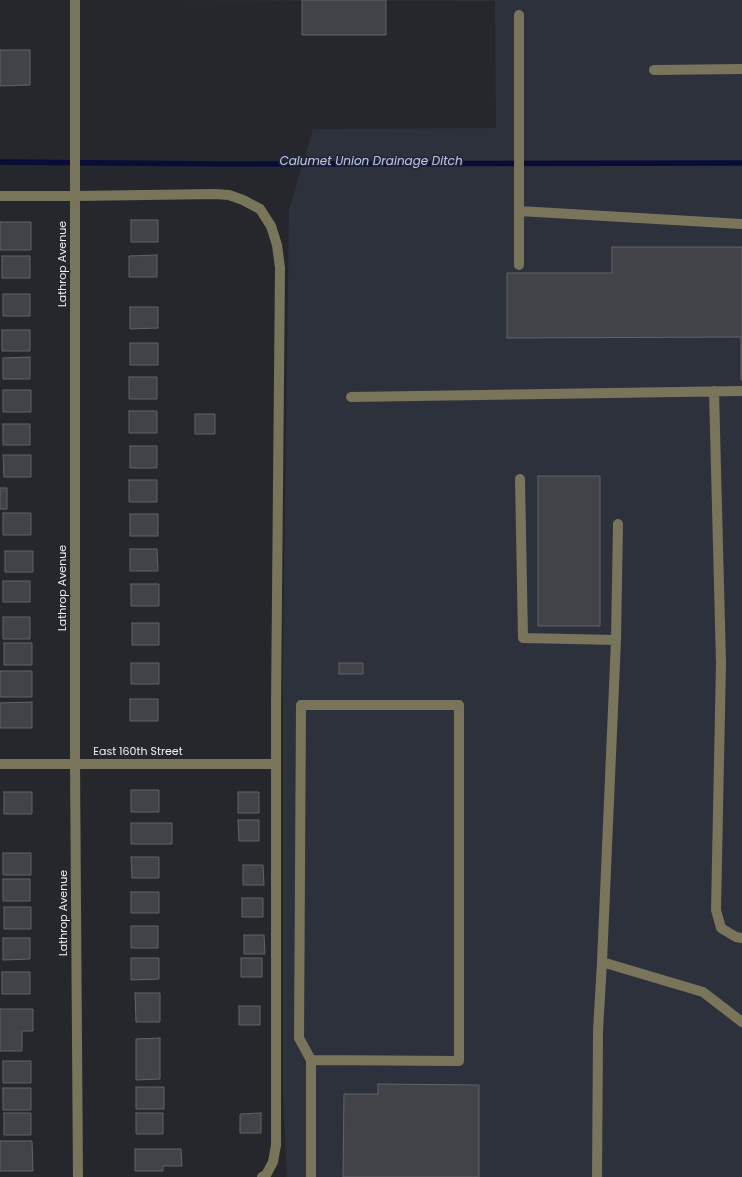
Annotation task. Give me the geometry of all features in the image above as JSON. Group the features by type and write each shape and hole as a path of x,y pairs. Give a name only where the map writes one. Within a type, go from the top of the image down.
{"street":[{"name":"Lathrop Avenue","path":"75,0 75,764 78,1177"},
{"path":"519,15 519,265"},
{"path":"654,70 742,69"},
{"path":"0,196 229,195 243,200 260,209 271,226 277,246 280,268 276,764 276,1145 273,1162 266,1174 262,1177"},
{"path":"519,211 742,224"},
{"path":"714,391 721,663 716,910 722,928 736,937 742,938"},
{"path":"350,396 742,391"},
{"path":"520,478 523,638 616,640"},
{"path":"597,1177 598,1031 616,640 618,524"},
{"path":"311,1060 459,1061 459,705 301,705 299,1038 311,1060 311,1177"},
{"name":"East 160th Street","path":"0,764 276,764"},
{"path":"602,962 703,992 742,1022"}],"shaded area":[{"path":"104,0 742,0 742,1177 287,1177 283,1094 283,654 289,210 313,129 496,128 495,1"}],"building":[{"path":"302,0 386,0 386,35 302,35"},
{"path":"0,50 30,50 30,85 0,86"},
{"path":"131,220 158,220 158,242 131,242"},
{"path":"0,222 31,222 31,250 0,250"},
{"path":"612,247 742,247 742,380 741,337 507,338 507,273 612,273"},
{"path":"157,255 157,277 129,277 129,256"},
{"path":"2,256 30,256 30,278 2,278"},
{"path":"3,294 30,294 30,316 3,316"},
{"path":"130,307 158,307 158,328 130,329"},
{"path":"2,330 30,330 30,351 2,351"},
{"path":"130,343 158,343 158,365 130,365"},
{"path":"30,357 30,379 3,379 3,358"},
{"path":"129,377 157,377 157,399 129,399"},
{"path":"3,390 31,390 31,412 3,412"},
{"path":"129,411 157,411 157,433 129,433"},
{"path":"195,414 215,414 215,434 195,434"},
{"path":"3,424 30,424 30,445 3,445"},
{"path":"130,446 157,446 157,468 130,468"},
{"path":"3,455 31,455 31,477 4,477"},
{"path":"538,476 600,476 600,626 538,626"},
{"path":"129,480 157,480 157,502 129,502"},
{"path":"0,488 7,488 7,509 0,509"},
{"path":"3,513 31,513 31,535 3,535"},
{"path":"130,514 158,514 158,536 130,536"},
{"path":"130,549 157,549 158,571 130,571"},
{"path":"5,551 33,551 33,572 5,572"},
{"path":"3,581 30,581 30,602 3,602"},
{"path":"131,584 159,584 159,606 131,606"},
{"path":"3,617 30,617 30,639 3,639"},
{"path":"132,623 159,623 159,645 132,645"},
{"path":"4,643 32,643 32,665 4,665"},
{"path":"131,663 159,663 159,684 131,684"},
{"path":"339,663 363,663 363,674 339,674"},
{"path":"0,671 32,671 32,697 0,697"},
{"path":"130,699 158,699 158,721 130,721"},
{"path":"32,702 32,728 0,728 0,703"},
{"path":"131,790 159,790 159,812 131,812"},
{"path":"4,792 32,792 32,814 4,814"},
{"path":"238,792 259,792 259,813 238,813"},
{"path":"238,820 259,820 259,841 239,841"},
{"path":"131,823 172,823 172,844 131,844"},
{"path":"3,853 31,853 31,875 3,875"},
{"path":"131,857 159,857 159,878 132,878"},
{"path":"243,865 263,865 264,885 243,885"},
{"path":"3,879 30,879 30,901 3,901"},
{"path":"131,892 159,892 159,913 131,913"},
{"path":"242,898 263,898 263,917 242,917"},
{"path":"4,907 31,907 31,929 4,929"},
{"path":"131,926 158,926 158,948 131,948"},
{"path":"244,935 264,935 265,954 244,954"},
{"path":"3,938 30,938 30,959 3,960"},
{"path":"131,958 159,958 159,979 131,980"},
{"path":"241,958 262,958 262,977 241,977"},
{"path":"2,972 30,972 30,994 2,994"},
{"path":"135,993 160,993 160,1022 136,1022"},
{"path":"239,1006 260,1006 260,1025 239,1025"},
{"path":"0,1009 33,1009 33,1031 22,1031 22,1051 0,1051"},
{"path":"160,1038 160,1079 136,1080 136,1039"},
{"path":"3,1061 31,1061 31,1083 3,1083"},
{"path":"378,1084 479,1085 479,1177 343,1177 344,1094 378,1094"},
{"path":"136,1087 164,1087 164,1109 136,1109"},
{"path":"3,1088 31,1088 31,1110 3,1110"},
{"path":"4,1113 31,1113 31,1135 4,1135"},
{"path":"136,1113 163,1113 163,1134 136,1134"},
{"path":"261,1113 261,1133 240,1133 240,1114"},
{"path":"0,1141 32,1141 33,1171 0,1171"},
{"path":"135,1149 181,1149 182,1166 163,1166 163,1171 135,1171"}],"waterway":[{"name":"Calumet Union Drainage Ditch","path":"0,162 226,164 742,163"}]}
